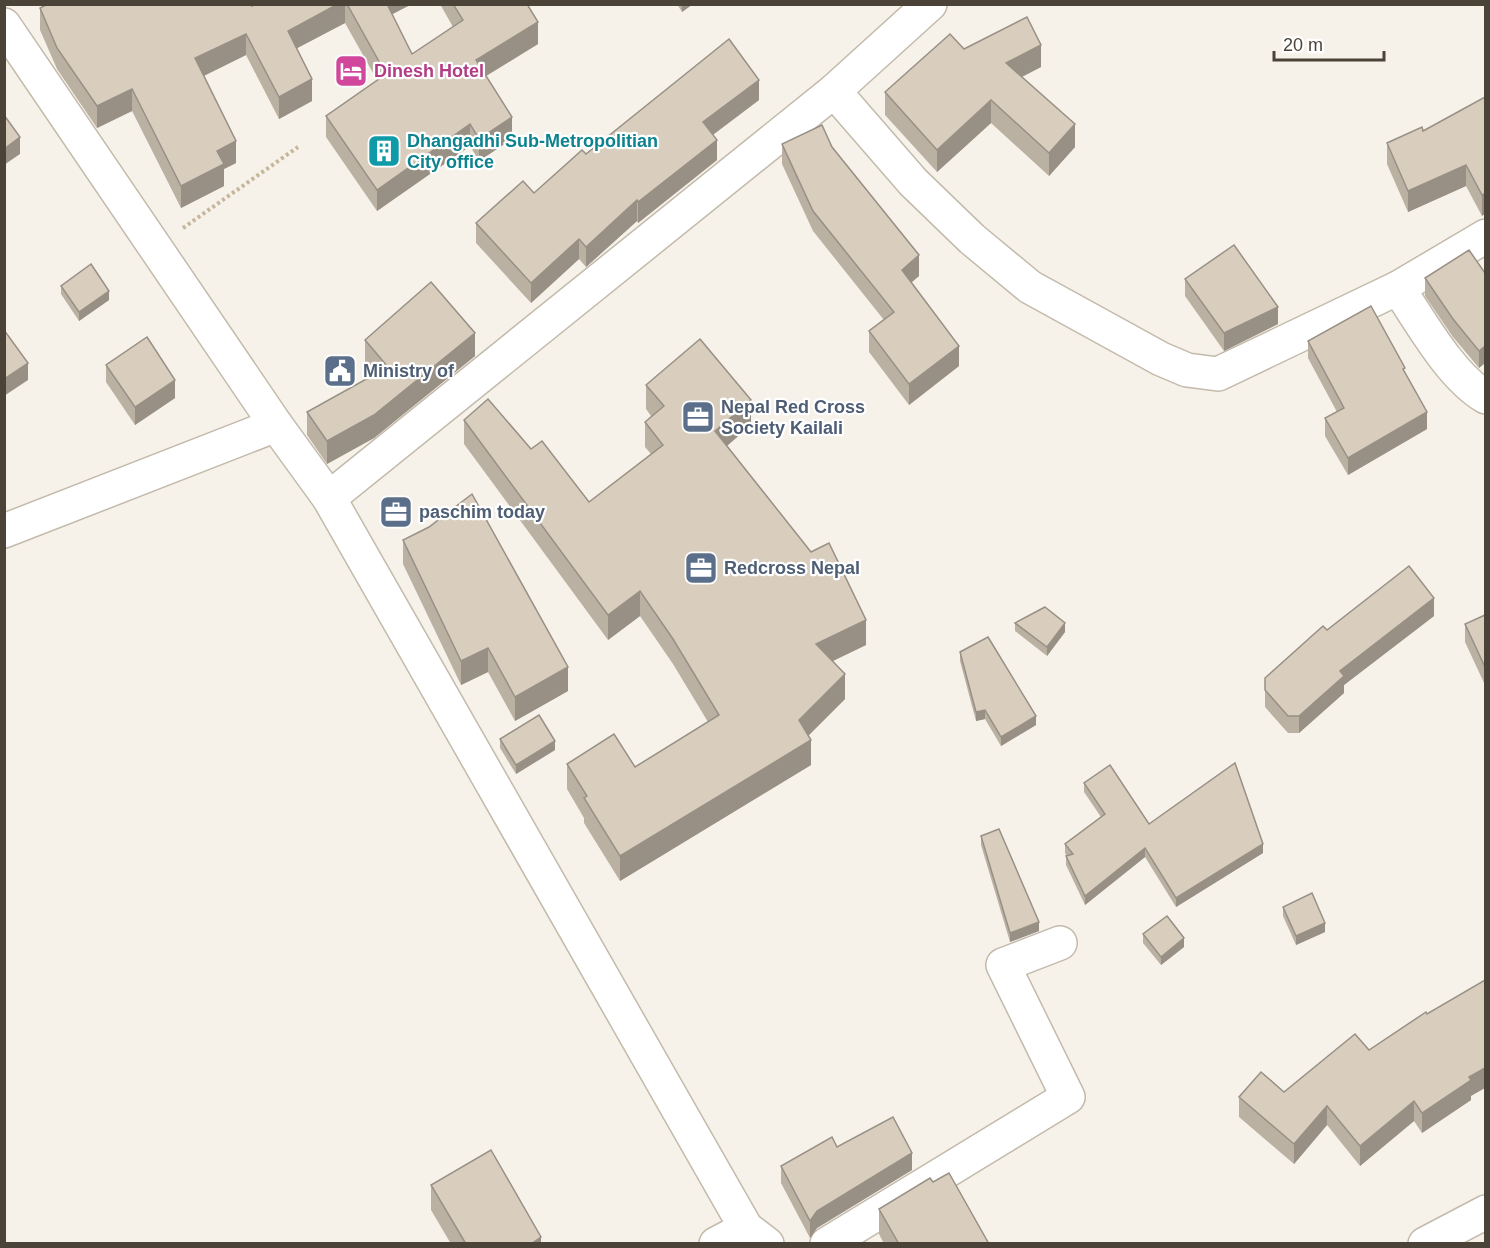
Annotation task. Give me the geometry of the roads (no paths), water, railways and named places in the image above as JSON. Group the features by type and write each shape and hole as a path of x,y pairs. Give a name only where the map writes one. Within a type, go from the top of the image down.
{"street":[{"path":"329,498 834,92 930,4"},
{"path":"4,25 276,425 329,498 756,1236 716,1244"},
{"path":"834,92 913,182 972,239 1030,286 1161,359 1187,370 1218,374 1398,288 1485,236"},
{"path":"1398,288 1460,378 1485,397"},
{"path":"4,531 276,425"},
{"path":"827,1244 1068,1097 1003,965 1060,943"},
{"path":"1425,1244 1485,1212"}],"place":[{"name":"Dinesh Hotel","path":"351,71"},
{"name":"Dhangadhi Sub-Metropolitian City office","path":"384,151"},
{"name":"Ministry of","path":"340,371"},
{"name":"Nepal Red Cross Society Kailali","path":"698,417"},
{"name":"paschim today","path":"396,512"},
{"name":"Redcross Nepal","path":"701,568"}]}
